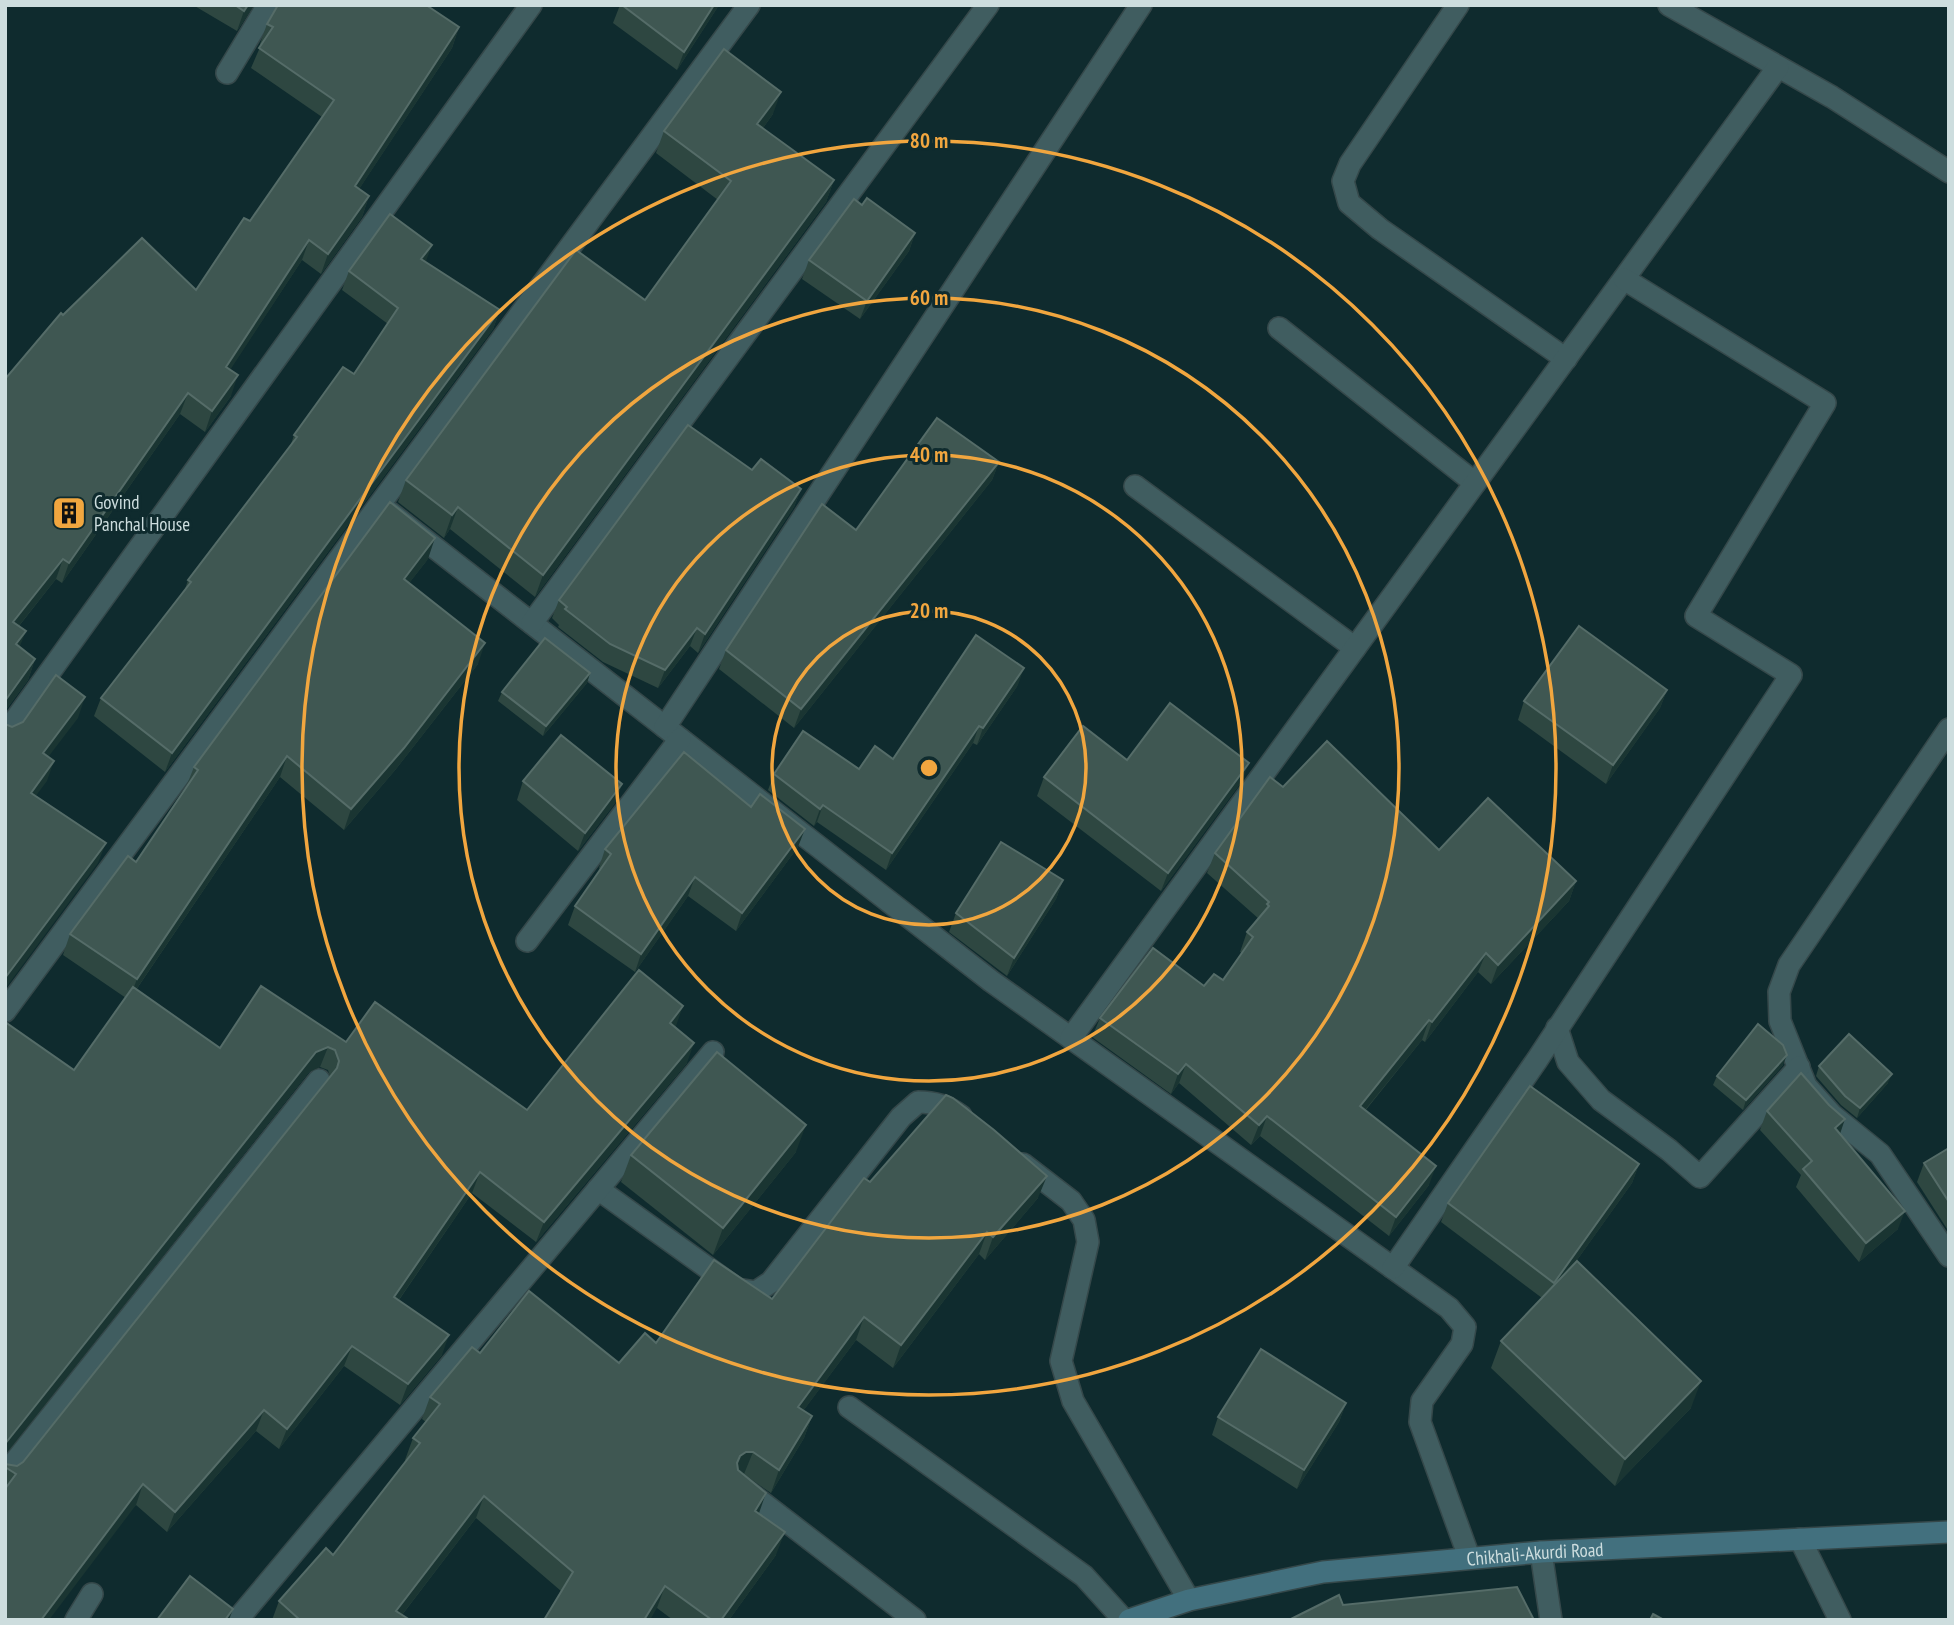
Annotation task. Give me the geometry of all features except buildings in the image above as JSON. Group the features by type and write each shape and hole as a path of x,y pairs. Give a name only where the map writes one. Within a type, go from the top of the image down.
{"main road":[{"name":"Chikhali-Akurdi Road","path":"1127,1620 1189,1600 1324,1572 1541,1552 1949,1532"}],"street":[{"path":"227,73 268,5"},
{"path":"5,734 531,5"},
{"path":"5,1011 749,5"},
{"path":"532,623 693,401 988,5"},
{"path":"527,941 672,733 1141,5"},
{"path":"1458,5 1350,164 1343,181 1349,203 1380,229 1566,359"},
{"path":"1669,5 1832,97 1949,172"},
{"path":"1071,1038 1779,67"},
{"path":"1393,1268 1557,1028 1791,676 1696,616 1825,403 1624,279"},
{"path":"1279,328 1475,483"},
{"path":"1135,486 1355,648"},
{"path":"380,505 991,981 1449,1308 1465,1327 1462,1344 1422,1401 1419,1422 1469,1557"},
{"path":"1949,729 1789,965 1779,992 1780,1021 1806,1086 1832,1115 1880,1154 1949,1256"},
{"path":"1557,1028 1569,1062 1601,1100 1669,1150 1700,1177 1799,1067"},
{"path":"237,1620 712,1052"},
{"path":"5,1474 319,1080"},
{"path":"598,1189 737,1289 756,1292 771,1282 901,1117 918,1102 932,1102 951,1109 973,1125"},
{"path":"1006,1151 1071,1201 1084,1220 1088,1242 1061,1361 1073,1401 1189,1600"},
{"path":"849,1407 1084,1576 1127,1620"},
{"path":"742,1487 915,1620"},
{"path":"1800,1539 1840,1620"},
{"path":"1541,1552 1551,1620"},
{"path":"76,1620 92,1594"}],"place":[{"name":"Govind Panchal House","path":"69,513"}]}
